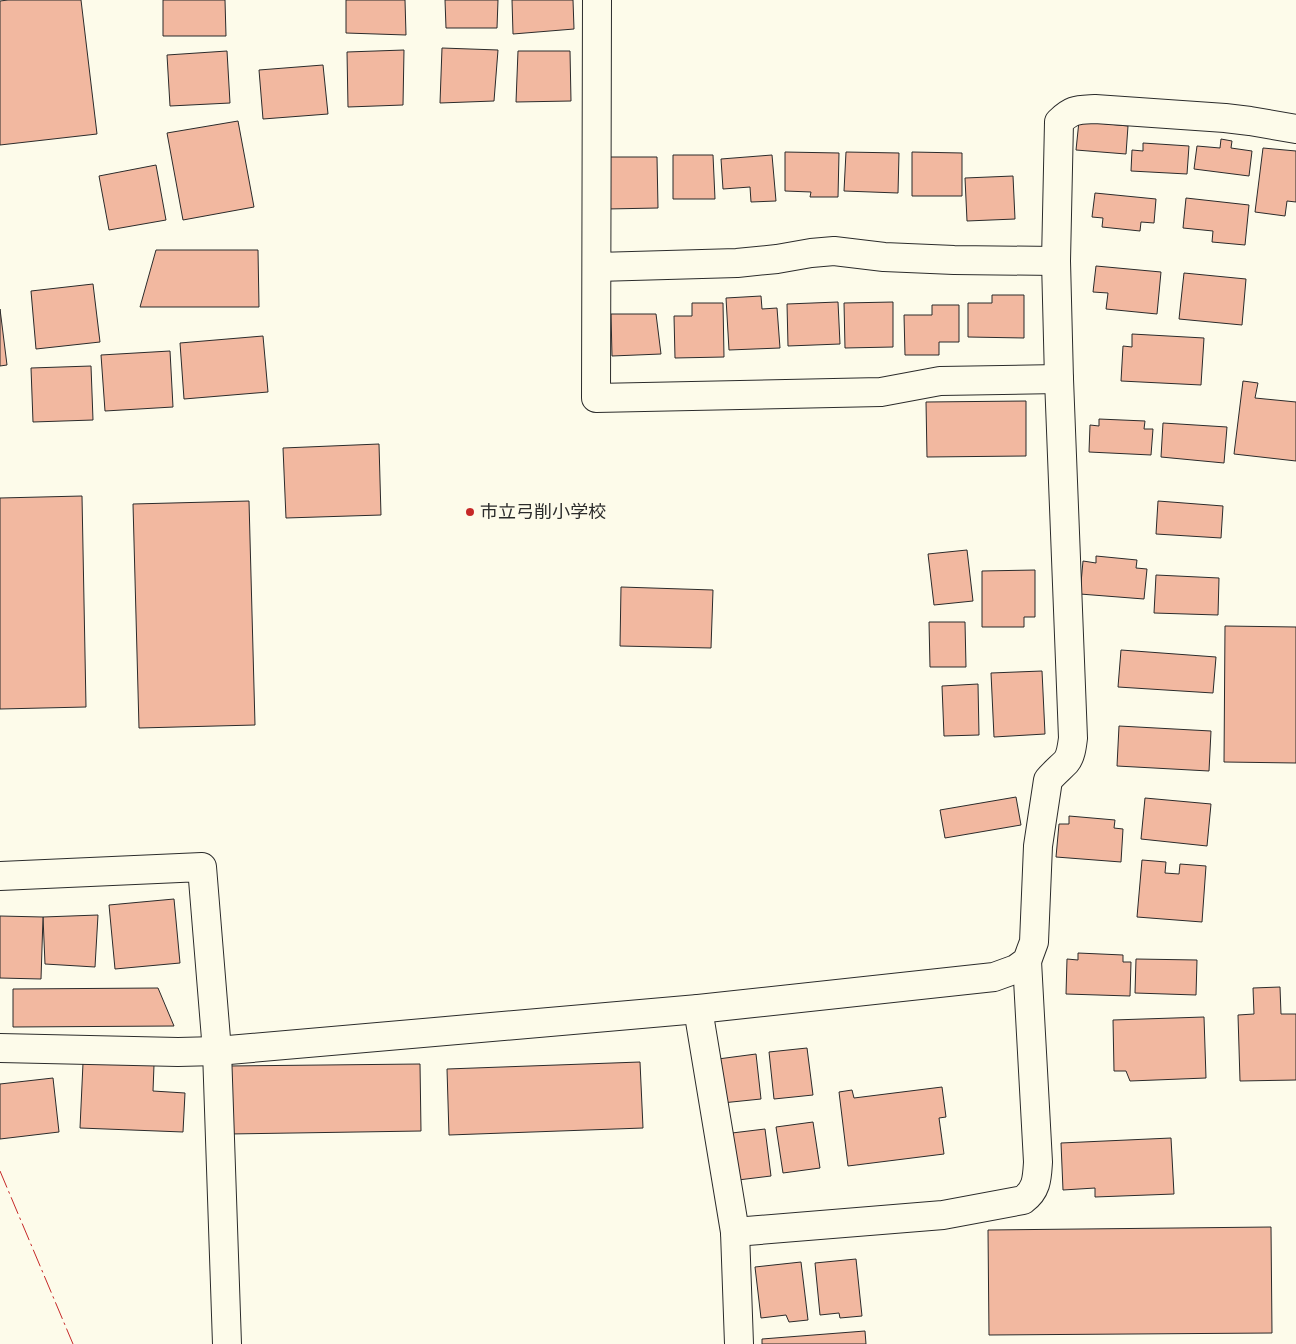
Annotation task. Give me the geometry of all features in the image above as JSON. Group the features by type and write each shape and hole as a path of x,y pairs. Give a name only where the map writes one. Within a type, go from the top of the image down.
{"street":[{"path":"597,0 596,398 881,392 940,381 1059,379"},
{"path":"735,1232 943,1215 1023,1200 1031,1194 1038,1175 1038,1162 1027,960 1034,942 1038,846 1046,789 1048,780 1054,772 1067,761 1073,738 1056,261 1059,122 1068,113 1095,109 1250,121 1296,130"},
{"path":"597,267 737,263 776,260 811,253 834,251 884,258 1056,261"},
{"path":"0,876 202,867 216,1051 227,1344"},
{"path":"0,1048 178,1052 216,1051 698,1009 994,977 1016,969 1027,960"},
{"path":"698,1009 735,1232 739,1344"}],"building":[{"path":"81,0 97,134 0,145 0,1"},
{"path":"163,0 225,0 226,36 163,36"},
{"path":"346,0 405,0 406,35 346,33"},
{"path":"445,0 498,0 497,28 446,28"},
{"path":"512,0 573,0 574,29 513,34"},
{"path":"442,48 498,50 494,101 440,103"},
{"path":"404,50 403,105 348,107 347,52"},
{"path":"227,51 230,103 170,106 167,55"},
{"path":"518,51 570,51 571,101 516,102"},
{"path":"323,65 328,114 263,119 259,70"},
{"path":"238,121 254,207 183,220 167,133"},
{"path":"1079,121 1128,126 1126,154 1076,150"},
{"path":"1221,139 1232,141 1231,148 1252,151 1249,176 1194,169 1197,146 1220,148"},
{"path":"1143,143 1189,146 1187,174 1131,171 1132,150 1143,151"},
{"path":"1263,148 1296,151 1296,202 1287,201 1285,216 1255,212"},
{"path":"785,152 839,153 838,197 810,197 811,192 785,191"},
{"path":"846,152 899,153 898,193 844,191"},
{"path":"912,152 962,153 962,196 912,196"},
{"path":"673,155 713,155 715,199 673,199"},
{"path":"772,155 776,201 751,202 750,187 723,189 721,159"},
{"path":"607,157 657,157 658,208 607,209"},
{"path":"156,165 166,220 109,230 99,176"},
{"path":"1013,176 1015,219 967,221 965,178"},
{"path":"1095,193 1156,199 1154,223 1141,222 1140,231 1102,227 1103,218 1092,217"},
{"path":"1186,198 1249,205 1245,245 1212,242 1213,231 1183,228"},
{"path":"156,250 258,250 259,307 140,307"},
{"path":"1096,266 1161,272 1157,314 1106,309 1108,293 1093,292"},
{"path":"1184,273 1246,279 1242,325 1179,319"},
{"path":"93,284 100,342 36,349 31,291"},
{"path":"992,295 1024,295 1024,338 968,337 968,303 992,303"},
{"path":"761,296 762,309 777,308 780,348 729,350 726,298"},
{"path":"838,302 840,344 788,346 787,304"},
{"path":"893,302 893,347 845,348 844,303"},
{"path":"692,303 723,303 724,357 675,358 674,316 692,316"},
{"path":"932,305 959,305 959,342 939,342 939,355 905,355 904,315 932,315"},
{"path":"0,309 7,365 0,366"},
{"path":"611,314 656,314 661,354 612,356"},
{"path":"1132,334 1204,338 1201,385 1121,381 1123,346 1132,347"},
{"path":"263,336 268,392 184,399 180,343"},
{"path":"170,351 173,407 105,411 101,355"},
{"path":"91,366 93,420 33,422 31,368"},
{"path":"1243,381 1258,383 1255,398 1296,402 1296,461 1234,454"},
{"path":"1026,401 1026,456 927,457 926,402"},
{"path":"1099,419 1145,421 1144,429 1153,429 1151,455 1089,452 1090,425 1099,426"},
{"path":"1163,423 1227,427 1224,463 1161,457"},
{"path":"379,444 381,515 286,518 283,448"},
{"path":"82,496 86,707 0,709 0,498"},
{"path":"249,501 255,725 139,728 133,504"},
{"path":"1158,501 1223,506 1221,538 1156,534"},
{"path":"967,550 973,601 934,605 928,554"},
{"path":"1096,556 1137,560 1136,568 1147,569 1144,599 1080,594 1083,561 1096,563"},
{"path":"1035,570 1035,617 1024,617 1024,627 982,627 982,571"},
{"path":"1156,575 1219,578 1218,615 1154,613"},
{"path":"621,587 713,590 711,648 620,646"},
{"path":"929,622 965,622 966,667 930,667"},
{"path":"1225,626 1296,627 1296,763 1224,762"},
{"path":"1121,650 1216,657 1213,693 1118,687"},
{"path":"1042,671 1045,734 994,737 991,673"},
{"path":"978,684 979,735 944,736 942,686"},
{"path":"1119,726 1211,731 1209,771 1117,766"},
{"path":"1016,797 1021,825 945,838 940,810"},
{"path":"1145,798 1211,804 1207,846 1141,839"},
{"path":"1069,816 1115,820 1114,828 1123,829 1121,862 1056,857 1059,824 1069,824"},
{"path":"1142,860 1166,862 1165,873 1179,874 1180,864 1206,866 1202,922 1137,917"},
{"path":"174,899 180,963 115,969 109,905"},
{"path":"98,915 95,967 45,964 43,917"},
{"path":"0,916 43,917 41,979 0,978"},
{"path":"1078,953 1123,955 1123,962 1131,962 1130,996 1066,994 1067,959 1078,960"},
{"path":"1136,959 1197,960 1196,995 1135,993"},
{"path":"1280,987 1281,1014 1296,1014 1296,1080 1240,1081 1238,1015 1254,1014 1253,988"},
{"path":"158,988 174,1026 13,1027 13,989"},
{"path":"1204,1017 1206,1078 1130,1081 1126,1071 1114,1071 1113,1020"},
{"path":"807,1048 813,1095 774,1099 769,1052"},
{"path":"756,1054 761,1099 722,1103 718,1059"},
{"path":"640,1062 643,1128 449,1135 447,1069"},
{"path":"83,1063 154,1065 153,1091 185,1093 183,1132 80,1128"},
{"path":"420,1064 421,1131 229,1134 228,1066"},
{"path":"53,1078 59,1132 0,1139 0,1084"},
{"path":"942,1087 946,1117 939,1118 944,1154 848,1166 839,1092 852,1090 854,1098"},
{"path":"813,1122 820,1168 783,1173 776,1127"},
{"path":"765,1129 771,1176 738,1180 732,1133"},
{"path":"1171,1138 1174,1194 1095,1197 1095,1188 1063,1190 1061,1143"},
{"path":"1271,1227 1272,1333 989,1335 988,1230"},
{"path":"856,1259 862,1316 840,1318 839,1313 820,1315 815,1263"},
{"path":"801,1262 808,1320 789,1322 786,1315 761,1318 755,1267"},
{"path":"865,1331 866,1344 762,1344 762,1339"}],"power":[{"path":"0,1171 73,1344"}],"place":[{"name":"市立弓削小学校","path":"470,512"}]}
